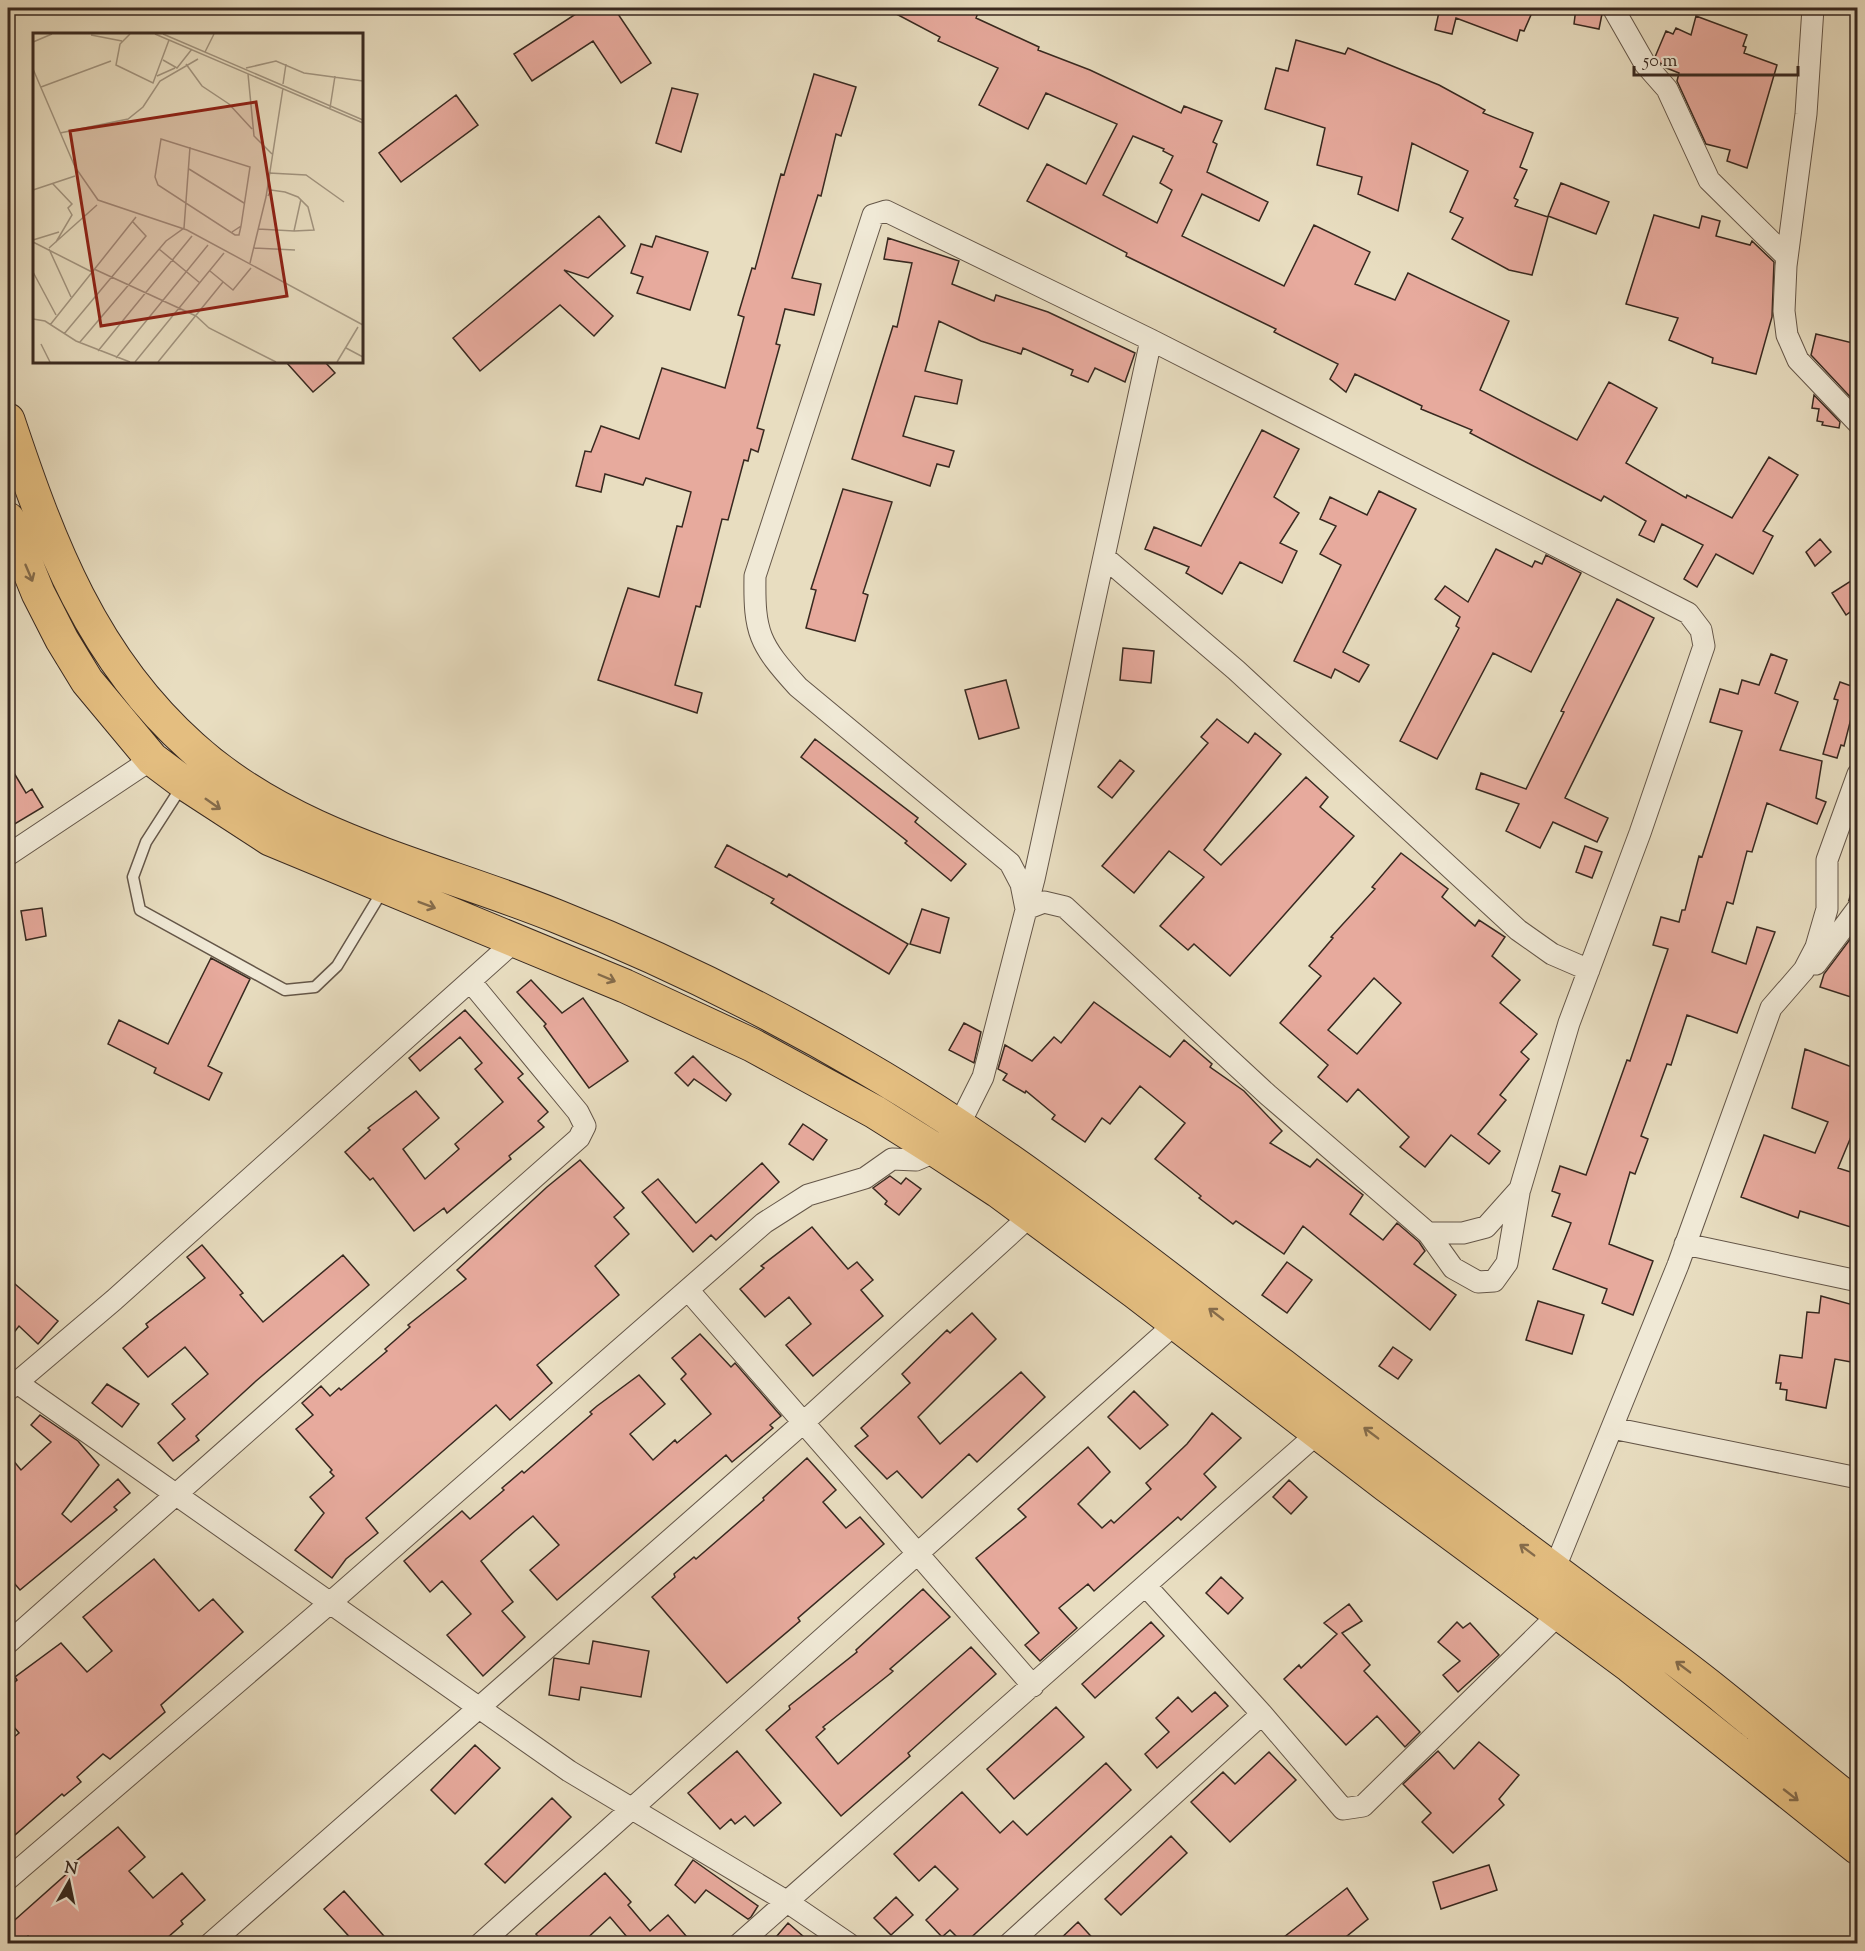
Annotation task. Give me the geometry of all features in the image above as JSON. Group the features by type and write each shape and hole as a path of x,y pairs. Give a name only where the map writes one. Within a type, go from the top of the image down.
{"highway":[{"path":"8,420 50,537 92,626 112,657 162,718 192,748 228,776 303,822 555,915 668,965 862,1065 959,1125 1050,1187 1554,1570 1719,1715 1746,1759 1857,1848"},
{"path":"8,519 38,593 62,640 87,681 152,759 184,783 270,839 625,986 790,1064 937,1151 998,1191 1176,1323 1559,1614 1719,1715 1769,1737 1857,1807"}],"street":[{"path":"1613,8 1645,64 1667,89 1709,180 1787,257"},
{"path":"1813,8 1806,114 1787,257 1784,311 1787,334 1798,360 1834,395 1857,423"},
{"path":"886,211 1151,340 1688,614 1701,630 1704,646 1640,833 1569,1023 1520,1190 1507,1263 1494,1281 1478,1282 1453,1268 1428,1233 1268,1095 1065,907 1044,902 1026,909 1021,884 1010,863 798,687 774,661 762,640 754,617 755,576 873,215 886,211"},
{"path":"8,1879 331,1602 764,1223 808,1195 865,1178 892,1160 916,1160 937,1151 959,1125 983,1077 1026,909 1151,340"},
{"path":"1104,556 1244,678 1518,930 1552,954 1589,970"},
{"path":"8,855 152,759"},
{"path":"1554,1570 1685,1244 1771,1008 1804,970 1816,947 1827,909 1827,860 1857,774"},
{"path":"1771,1008 1802,985 1857,908"},
{"path":"516,940 114,1300 12,1386 177,1493 569,1771 630,1810 786,1901 849,1944"},
{"path":"8,1643 579,1138 585,1125 578,1112 470,981"},
{"path":"1428,1233 1463,1233 1486,1227 1520,1190"},
{"path":"210,1944 804,1422 1030,1216"},
{"path":"1685,1244 1857,1281"},
{"path":"688,1290 1033,1686"},
{"path":"480,1944 1176,1323"},
{"path":"1612,1428 1857,1478"},
{"path":"739,1944 1318,1433"},
{"path":"1146,1586 1262,1714 1343,1809 1363,1806 1559,1614"},
{"path":"1010,1944 1262,1714"}],"lane":[{"path":"184,783 146,842 133,877 140,910 285,990 315,987 337,966 385,887"}],"building":[{"path":"585,8 614,8 651,63 621,83 593,41 532,81 514,54"},
{"path":"885,8 980,8 976,18 1039,47 1038,50 1090,70 1181,113 1184,106 1222,121 1213,142 1217,144 1207,172 1268,202 1259,221 1202,194 1182,236 1284,286 1314,225 1370,252 1355,284 1395,300 1408,273 1509,321 1480,390 1577,440 1609,382 1657,408 1626,463 1686,498 1687,495 1732,518 1769,457 1798,475 1763,531 1773,536 1753,574 1716,554 1697,587 1684,579 1703,545 1662,524 1654,542 1639,535 1646,521 1604,496 1601,501 1470,433 1472,430 1421,409 1422,406 1355,374 1346,392 1330,379 1338,364 1274,332 1276,329 1126,256 1127,253 1027,201 1047,164 1086,184 1117,124 1046,93 1028,129 979,105 998,68 938,41 940,37","holes":["1133,136 1164,149 1163,151 1173,156 1160,183 1172,190 1157,223 1103,195"]},
{"path":"1433,8 1534,8 1524,31 1520,30 1517,41 1456,18 1452,34 1435,30 1439,12"},
{"path":"1576,8 1600,8 1602,14 1599,29 1574,24"},
{"path":"1696,16 1747,35 1743,46 1746,47 1744,53 1777,65 1747,168 1727,161 1730,150 1706,144 1677,81 1679,73 1664,67 1655,57 1666,31 1673,34 1676,28 1691,35"},
{"path":"1296,40 1345,54 1348,48 1439,85 1485,110 1483,113 1533,133 1520,167 1527,170 1514,198 1518,200 1515,206 1548,217 1532,275 1509,270 1452,239 1463,218 1450,212 1468,171 1412,143 1398,211 1358,194 1362,177 1317,165 1325,128 1265,109 1276,68 1288,71"},
{"path":"814,74 856,87 841,136 836,134 821,196 818,195 792,278 821,284 814,315 785,309 776,344 780,345 757,428 764,430 758,452 751,449 748,461 744,460 728,520 722,519 700,607 696,606 675,685 702,693 697,713 598,680 628,588 659,597 677,526 682,527 691,492 646,478 643,485 605,474 601,492 576,486 585,451 591,452 601,426 639,439 662,368 725,388 744,317 738,315 752,268 755,269 781,174 784,175"},
{"path":"672,88 698,94 681,152 656,143"},
{"path":"456,95 478,125 401,182 379,153"},
{"path":"1561,183 1609,202 1596,234 1548,216"},
{"path":"1654,215 1699,228 1702,216 1720,221 1716,236 1750,245 1752,241 1774,262 1772,317 1756,374 1712,363 1713,358 1669,340 1678,318 1626,304"},
{"path":"599,216 625,246 588,278 564,270 613,316 594,336 560,305 480,371 453,338"},
{"path":"656,236 708,252 690,310 637,293 643,277 631,273 641,244 652,247"},
{"path":"888,238 959,261 952,284 994,301 996,295 1048,312 1135,353 1125,382 1095,368 1088,382 1071,375 1073,370 1023,348 1021,354 981,341 939,321 925,371 962,380 957,404 915,396 903,436 954,451 949,467 937,464 930,486 852,459 893,326 897,327 912,263 884,259"},
{"path":"1816,334 1857,344 1855,402 1811,355"},
{"path":"287,363 326,363 335,373 313,392"},
{"path":"1814,395 1840,422 1839,428 1822,425 1823,422 1817,421 1819,409 1812,408"},
{"path":"1262,430 1299,449 1274,497 1299,513 1280,543 1297,551 1282,583 1240,562 1222,594 1186,573 1189,567 1145,549 1154,527 1201,546"},
{"path":"843,489 892,502 863,593 868,595 855,641 806,628 816,590 811,589"},
{"path":"1379,491 1416,509 1343,652 1369,665 1359,682 1335,669 1331,678 1294,661 1341,565 1320,554 1336,526 1320,519 1330,497 1367,515"},
{"path":"1820,539 1831,552 1815,566 1806,552"},
{"path":"1496,549 1532,567 1535,561 1542,564 1546,555 1581,573 1531,672 1493,653 1437,759 1400,741 1459,628 1456,626 1460,617 1435,599 1445,586 1468,602"},
{"path":"1857,577 1857,607 1846,615 1832,593"},
{"path":"1617,599 1654,618 1565,798 1608,818 1597,842 1553,822 1540,848 1506,831 1519,804 1476,789 1481,773 1526,789 1564,712 1561,711"},
{"path":"1123,648 1154,651 1151,683 1120,680"},
{"path":"1771,654 1787,660 1775,693 1798,702 1780,750 1822,761 1816,798 1826,802 1817,824 1767,803 1752,852 1747,851 1733,904 1727,902 1712,952 1746,964 1757,927 1775,932 1737,1033 1687,1015 1671,1065 1667,1064 1641,1136 1648,1139 1635,1174 1630,1172 1609,1244 1653,1261 1633,1315 1602,1303 1607,1289 1553,1269 1571,1223 1552,1216 1560,1194 1552,1191 1560,1166 1586,1175 1627,1060 1630,1061 1668,949 1653,945 1661,917 1679,922 1682,910 1685,910 1699,856 1702,857 1742,731 1710,722 1720,689 1738,694 1742,680 1759,685"},
{"path":"1006,680 1019,728 979,739 965,690"},
{"path":"1840,682 1857,688 1857,695 1844,746 1841,745 1837,758 1823,754 1838,700 1834,699"},
{"path":"1217,719 1248,743 1255,733 1281,754 1204,850 1221,865 1306,777 1328,797 1320,807 1354,836 1230,976 1194,944 1188,950 1160,926 1204,877 1169,851 1134,893 1102,866 1208,743 1201,737"},
{"path":"815,739 918,818 915,822 966,864 951,881 905,843 907,841 801,757"},
{"path":"1120,760 1134,771 1112,798 1098,787"},
{"path":"8,763 26,793 32,789 43,807 8,828"},
{"path":"727,845 787,877 789,874 908,944 889,974 771,903 774,899 715,867"},
{"path":"1585,846 1602,852 1592,878 1576,872"},
{"path":"1401,853 1448,889 1442,897 1475,926 1479,920 1505,937 1492,956 1520,980 1500,1003 1537,1034 1521,1052 1529,1059 1500,1095 1506,1100 1478,1134 1500,1151 1489,1164 1451,1135 1425,1167 1400,1147 1409,1137 1358,1089 1347,1102 1318,1077 1328,1065 1280,1023 1321,976 1309,966 1333,938 1331,937 1375,889 1372,887","holes":["1374,978 1401,1003 1357,1054 1328,1030"]},
{"path":"1853,885 1857,885 1857,896 1849,900"},
{"path":"42,908 46,936 26,940 21,911"},
{"path":"922,909 949,918 940,953 910,944"},
{"path":"1857,930 1857,999 1820,987 1824,974"},
{"path":"211,958 250,979 208,1066 222,1073 209,1100 154,1073 156,1068 108,1044 119,1020 168,1044"},
{"path":"531,980 562,1013 583,998 628,1061 589,1088 544,1026 546,1024 517,992"},
{"path":"1094,1002 1170,1057 1184,1040 1212,1064 1210,1067 1244,1091 1282,1131 1270,1143 1310,1167 1317,1159 1363,1195 1350,1214 1383,1240 1397,1223 1419,1242 1425,1251 1414,1264 1456,1295 1430,1330 1303,1226 1284,1254 1236,1221 1233,1224 1199,1198 1201,1196 1155,1159 1185,1123 1140,1086 1110,1124 1102,1118 1085,1142 1052,1119 1055,1115 1026,1091 1025,1093 1003,1080 1007,1074 998,1069 1005,1045 1032,1061 1054,1037 1061,1043"},
{"path":"465,1010 523,1074 518,1078 548,1112 538,1121 544,1127 509,1156 511,1159 447,1213 444,1208 414,1231 373,1178 370,1180 345,1152 370,1130 368,1128 416,1091 439,1118 403,1149 425,1179 459,1149 455,1144 503,1102 475,1069 482,1063 460,1037 420,1071 409,1058"},
{"path":"964,1023 981,1032 974,1063 949,1050"},
{"path":"1805,1049 1857,1069 1857,1134 1853,1132 1838,1168 1857,1174 1857,1229 1800,1211 1798,1218 1741,1197 1764,1135 1815,1153 1828,1122 1792,1108"},
{"path":"693,1056 731,1094 726,1101 694,1079 688,1086 675,1073"},
{"path":"803,1124 827,1140 813,1160 789,1144"},
{"path":"580,1160 624,1208 614,1217 629,1234 595,1266 619,1295 537,1365 552,1383 510,1420 496,1405 366,1518 378,1533 346,1559 332,1578 295,1550 324,1513 310,1497 334,1476 330,1472 332,1470 296,1429 313,1415 302,1403 321,1386 330,1396 339,1388 341,1390 387,1351 385,1349 410,1327 408,1325 466,1279 457,1270 547,1187"},
{"path":"762,1163 779,1182 716,1240 711,1235 693,1252 642,1192 658,1179 696,1223"},
{"path":"890,1176 901,1184 906,1178 921,1189 899,1215 885,1204 887,1201 873,1188"},
{"path":"812,1227 848,1269 857,1262 873,1280 861,1290 883,1316 813,1376 786,1345 811,1324 789,1297 765,1317 740,1289 764,1268 761,1266"},
{"path":"202,1245 243,1293 240,1295 263,1322 343,1255 369,1285 256,1381 196,1436 199,1440 173,1461 158,1443 185,1419 172,1404 208,1374 185,1347 148,1377 123,1348 148,1327 146,1324 205,1278 187,1257"},
{"path":"1287,1262 1312,1280 1287,1313 1262,1295"},
{"path":"8,1278 58,1321 38,1344 19,1326 8,1340"},
{"path":"1821,1296 1857,1306 1857,1363 1835,1359 1826,1408 1786,1400 1787,1390 1780,1389 1781,1383 1776,1383 1780,1355 1802,1358 1807,1312 1819,1313"},
{"path":"1538,1301 1584,1315 1572,1354 1526,1340"},
{"path":"972,1313 996,1339 918,1417 940,1444 1021,1372 1045,1397 977,1462 969,1454 922,1498 897,1471 887,1479 855,1446 868,1436 861,1428 910,1383 902,1374 947,1330 950,1333"},
{"path":"700,1334 731,1367 735,1363 781,1416 770,1425 773,1428 732,1462 726,1455 557,1600 530,1570 559,1545 533,1516 515,1531 481,1561 513,1602 502,1611 525,1637 483,1676 447,1635 471,1614 442,1581 430,1592 404,1561 462,1511 470,1519 504,1490 502,1488 522,1471 524,1473 592,1414 590,1412 597,1406 639,1375 665,1404 630,1434 653,1460 675,1440 677,1443 711,1414 681,1379 686,1374 672,1358"},
{"path":"1393,1347 1412,1360 1398,1379 1379,1366"},
{"path":"107,1384 139,1404 122,1427 92,1403"},
{"path":"1134,1391 1168,1425 1140,1449 1108,1417"},
{"path":"1212,1413 1241,1438 1204,1474 1216,1487 1181,1520 1178,1517 1094,1591 1088,1584 1059,1608 1077,1628 1040,1661 1025,1645 1039,1633 976,1558 1026,1517 1018,1509 1088,1447 1110,1472 1078,1504 1102,1528 1111,1520 1114,1523 1151,1489 1146,1483 1187,1444"},
{"path":"40,1415 78,1441 99,1465 62,1514 71,1522 118,1479 130,1493 114,1507 117,1510 20,1590 8,1576 8,1454 21,1470 51,1442 31,1425"},
{"path":"807,1458 836,1490 823,1502 846,1528 860,1517 884,1544 798,1618 800,1621 727,1683 652,1597 675,1577 674,1574 694,1557 696,1559 764,1500 763,1498"},
{"path":"1289,1480 1307,1497 1291,1514 1273,1497"},
{"path":"154,1559 199,1611 213,1599 243,1632 161,1705 165,1712 110,1759 103,1754 77,1777 81,1782 64,1796 62,1794 8,1841 8,1742 19,1733 8,1720 8,1688 17,1680 15,1677 61,1643 87,1672 112,1651 83,1617"},
{"path":"1221,1577 1243,1598 1228,1614 1206,1593"},
{"path":"923,1589 950,1617 890,1669 893,1671 891,1673 823,1727 825,1729 816,1737 838,1764 971,1647 996,1674 908,1753 910,1756 841,1816 766,1730 790,1709 789,1706 857,1652 856,1650"},
{"path":"1349,1604 1362,1621 1342,1633 1370,1665 1364,1671 1420,1732 1405,1747 1377,1716 1346,1745 1284,1679 1299,1665 1301,1668 1337,1634 1324,1623"},
{"path":"1151,1622 1164,1636 1095,1698 1082,1684"},
{"path":"1457,1622 1463,1628 1470,1623 1499,1655 1458,1692 1443,1675 1460,1661 1438,1642"},
{"path":"593,1641 649,1651 641,1697 581,1687 579,1700 549,1695 554,1658 589,1664"},
{"path":"1215,1692 1228,1706 1157,1768 1145,1754 1169,1732 1156,1718 1178,1697 1192,1712"},
{"path":"1056,1707 1084,1737 1014,1799 987,1769"},
{"path":"1479,1742 1519,1775 1499,1799 1504,1805 1453,1853 1422,1822 1431,1813 1403,1784 1438,1751 1454,1769"},
{"path":"475,1745 500,1768 455,1814 431,1790"},
{"path":"737,1751 781,1803 754,1826 745,1816 735,1824 731,1819 720,1829 688,1793"},
{"path":"1269,1752 1296,1780 1230,1842 1191,1802 1223,1772 1235,1784"},
{"path":"1106,1763 1131,1790 964,1944 950,1930 942,1937 926,1920 958,1889 935,1866 919,1881 894,1854 962,1792 1000,1833 1013,1821 1027,1835"},
{"path":"552,1798 571,1817 505,1883 485,1864"},
{"path":"118,1827 145,1857 129,1871 153,1898 182,1873 205,1900 181,1921 183,1924 160,1944 35,1944 28,1936 19,1944 8,1944 8,1926 72,1869 70,1866"},
{"path":"1171,1836 1187,1853 1121,1915 1105,1899"},
{"path":"693,1860 758,1906 751,1917 748,1919 706,1890 695,1903 675,1885"},
{"path":"1489,1865 1497,1890 1441,1909 1433,1882"},
{"path":"605,1873 631,1902 628,1905 650,1931 668,1915 693,1944 633,1944 610,1917 581,1944 544,1944 536,1934"},
{"path":"1347,1888 1368,1919 1337,1944 1275,1944"},
{"path":"344,1891 391,1944 356,1944 324,1909"},
{"path":"896,1897 913,1915 891,1935 874,1918"},
{"path":"1078,1922 1098,1944 1055,1944"},
{"path":"788,1923 812,1944 770,1944"}]}
